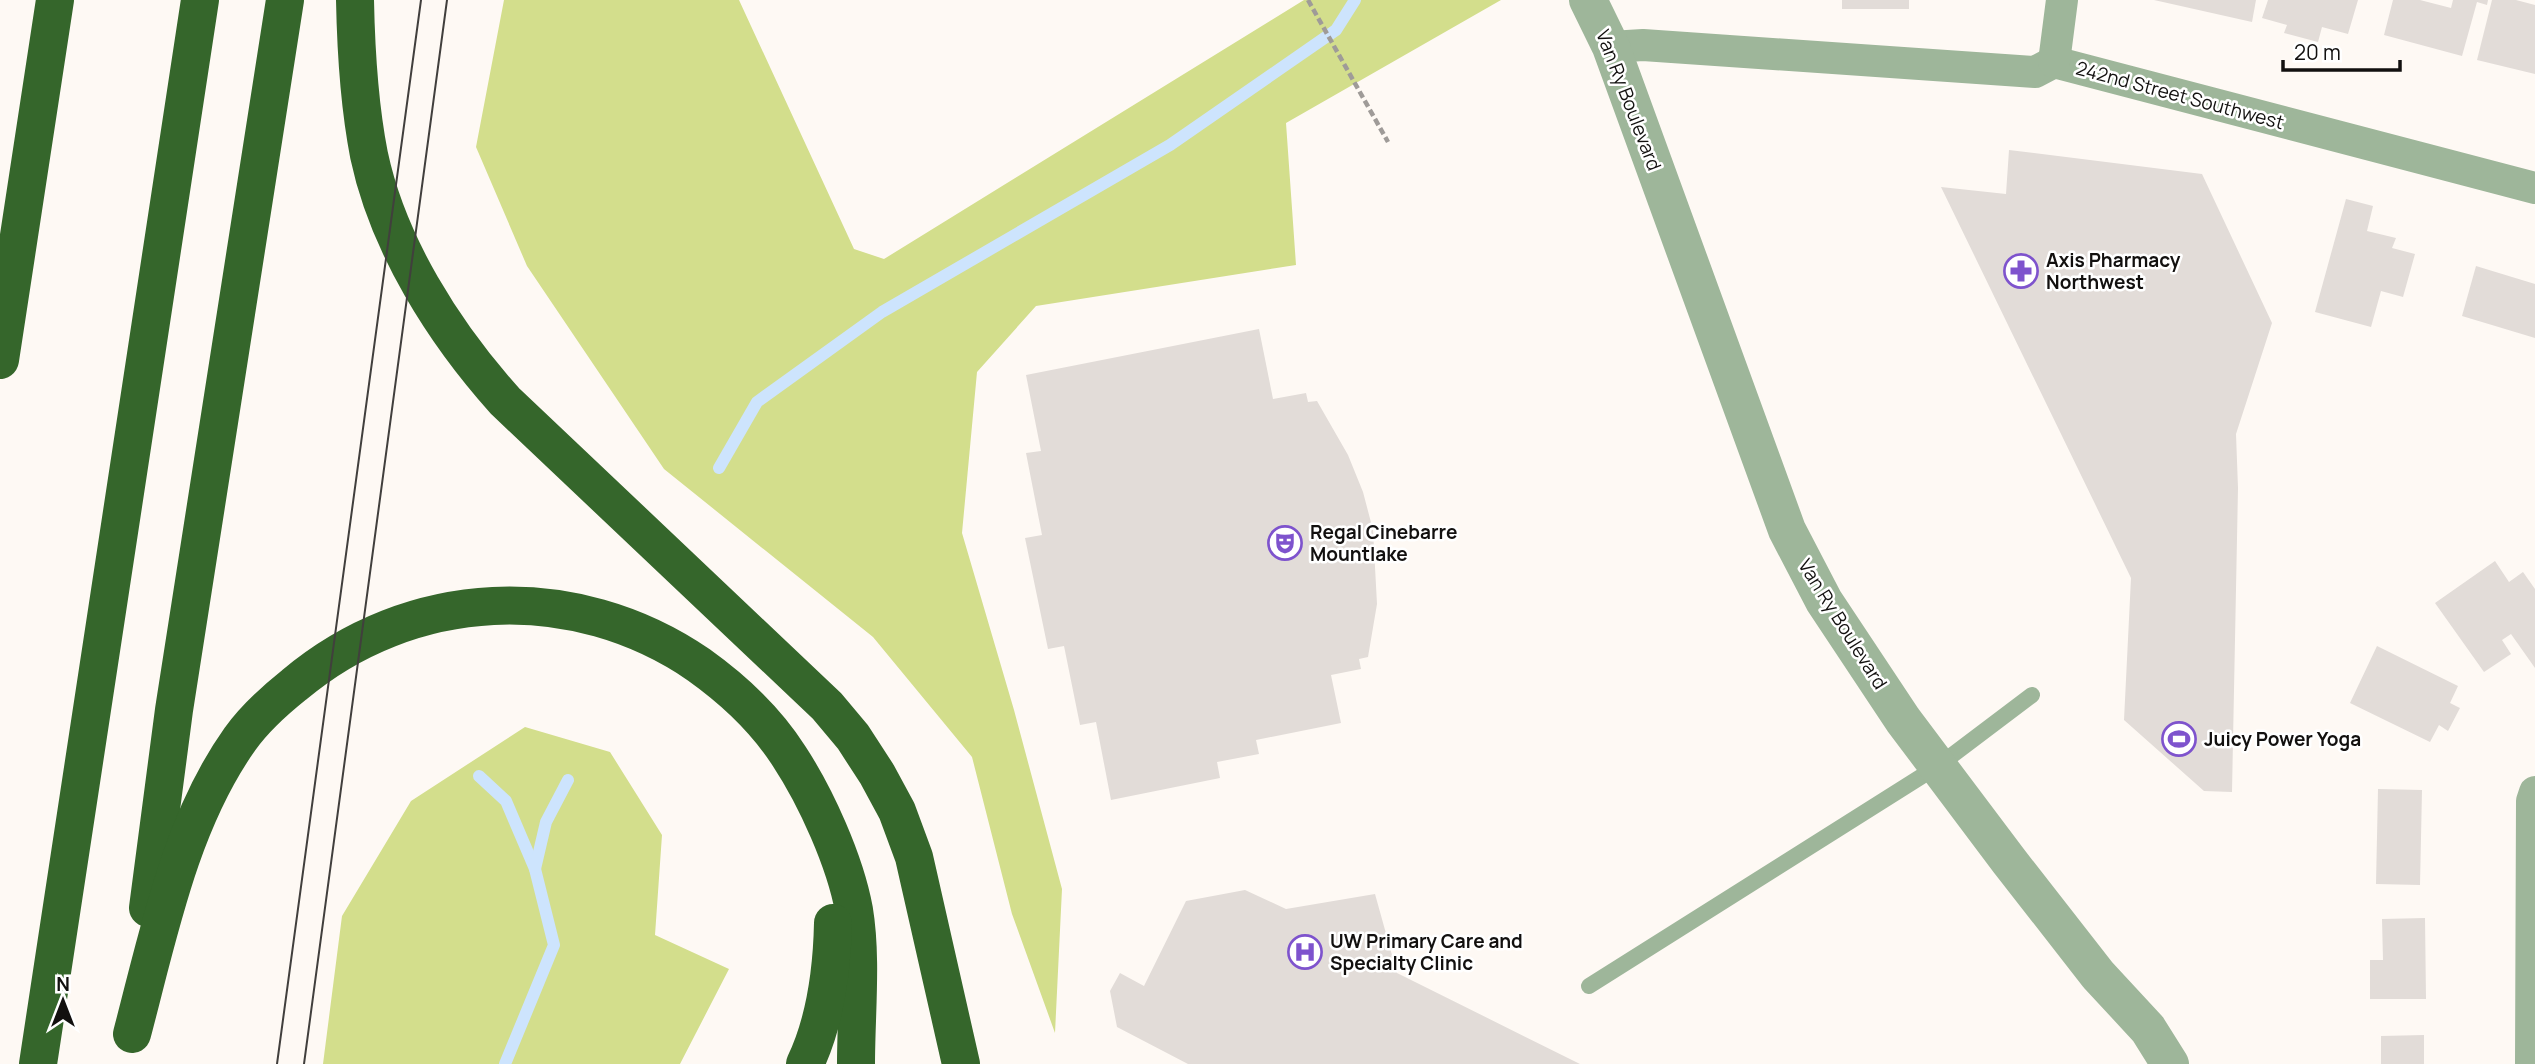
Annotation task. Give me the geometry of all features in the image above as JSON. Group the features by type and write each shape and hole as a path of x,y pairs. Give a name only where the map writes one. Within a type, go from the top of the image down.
{"highway":[{"path":"0,360 55,0"},
{"path":"38,1064 200,0"},
{"path":"130,1049 174,710 285,0"},
{"path":"355,0 360,93 369,155 384,207 414,271 441,319 473,366 505,401 827,706 853,737 897,811 914,858 961,1064"},
{"path":"130,1049 188,839 215,777 241,738 267,707 320,662 385,628 433,613 493,604 553,607 609,620 673,648 725,684 770,729 808,787 846,879 854,910 857,944 856,1064"},
{"path":"805,1064 823,1012 832,960 833,914 825,851 808,787"}],"street":[{"name":"Van Ry Boulevard","path":"1588,0 1611,47 1787,530 1824,601 1903,720 2098,975 2148,1030 2170,1064"},
{"path":"2054,62 2062,0"},
{"name":"242nd Street Southwest","path":"1611,47 1643,45 2035,72 2054,62 2535,188"},
{"path":"2531,1064 2532,801 2535,792"}],"lane":[{"path":"1589,986 1938,766 2032,695"}],"path":[{"path":"1308,0 1388,142"}],"green space":[{"path":"504,0 739,0 854,249 884,259 1304,0 1501,0 1286,123 1296,265 1036,306 977,372 962,533 1014,710 1062,889 1055,1033 1012,914 972,757 873,637 664,469 527,266 476,147"},
{"path":"525,727 610,752 662,835 655,935 729,969 680,1064 323,1064 342,916 411,801"}],"building":[{"path":"1842,0 1909,0 1909,9 1842,9"},
{"path":"2154,0 2256,0 2252,22"},
{"path":"2268,0 2358,0 2348,34 2322,27 2318,42 2284,33 2287,25 2262,18"},
{"path":"2393,0 2420,0 2451,8 2453,0 2488,0 2487,5 2477,2 2462,56 2384,35"},
{"path":"2492,0 2516,0 2535,5 2535,74 2477,60"},
{"path":"2009,150 2202,174 2272,323 2236,434 2238,488 2232,792 2204,791 2124,720 2131,578 1941,187 2006,194"},
{"path":"2346,199 2373,206 2367,231 2396,238 2392,248 2415,254 2403,297 2381,291 2371,327 2315,312"},
{"path":"2476,266 2535,284 2535,338 2462,316"},
{"path":"1259,329 1273,399 1306,393 1308,402 1317,401 1348,455 1363,492 1373,530 1377,604 1368,657 1359,659 1361,669 1331,675 1341,723 1256,740 1259,754 1217,762 1220,778 1111,800 1096,722 1080,725 1064,646 1048,649 1025,538 1042,535 1026,453 1041,451 1026,375"},
{"path":"2495,561 2509,582 2523,572 2535,589 2535,668 2511,634 2502,640 2511,654 2484,672 2435,603"},
{"path":"2377,646 2458,686 2450,703 2460,708 2448,731 2439,725 2430,742 2350,703"},
{"path":"2378,789 2422,790 2420,885 2376,884"},
{"path":"1245,890 1286,909 1375,894 1397,973 1580,1064 1188,1064 1117,1027 1110,991 1120,973 1144,986 1186,901"},
{"path":"2425,918 2426,999 2370,999 2370,960 2383,960 2382,919"},
{"path":"2424,1035 2424,1064 2381,1064 2381,1036"}],"waterway":[{"path":"719,468 757,402 882,312 1170,145 1336,30 1355,0"},
{"path":"479,776 506,801 535,869 554,945 505,1064"},
{"path":"535,869 546,822 568,780"}],"tram line":[{"path":"277,1064 421,0"},
{"path":"304,1064 447,0"}],"place":[{"name":"Axis Pharmacy Northwest","path":"2021,271"},
{"name":"Regal Cinebarre Mountlake","path":"1285,543"},
{"name":"Juicy Power Yoga","path":"2179,739"},
{"name":"UW Primary Care and Specialty Clinic","path":"1305,952"}]}
